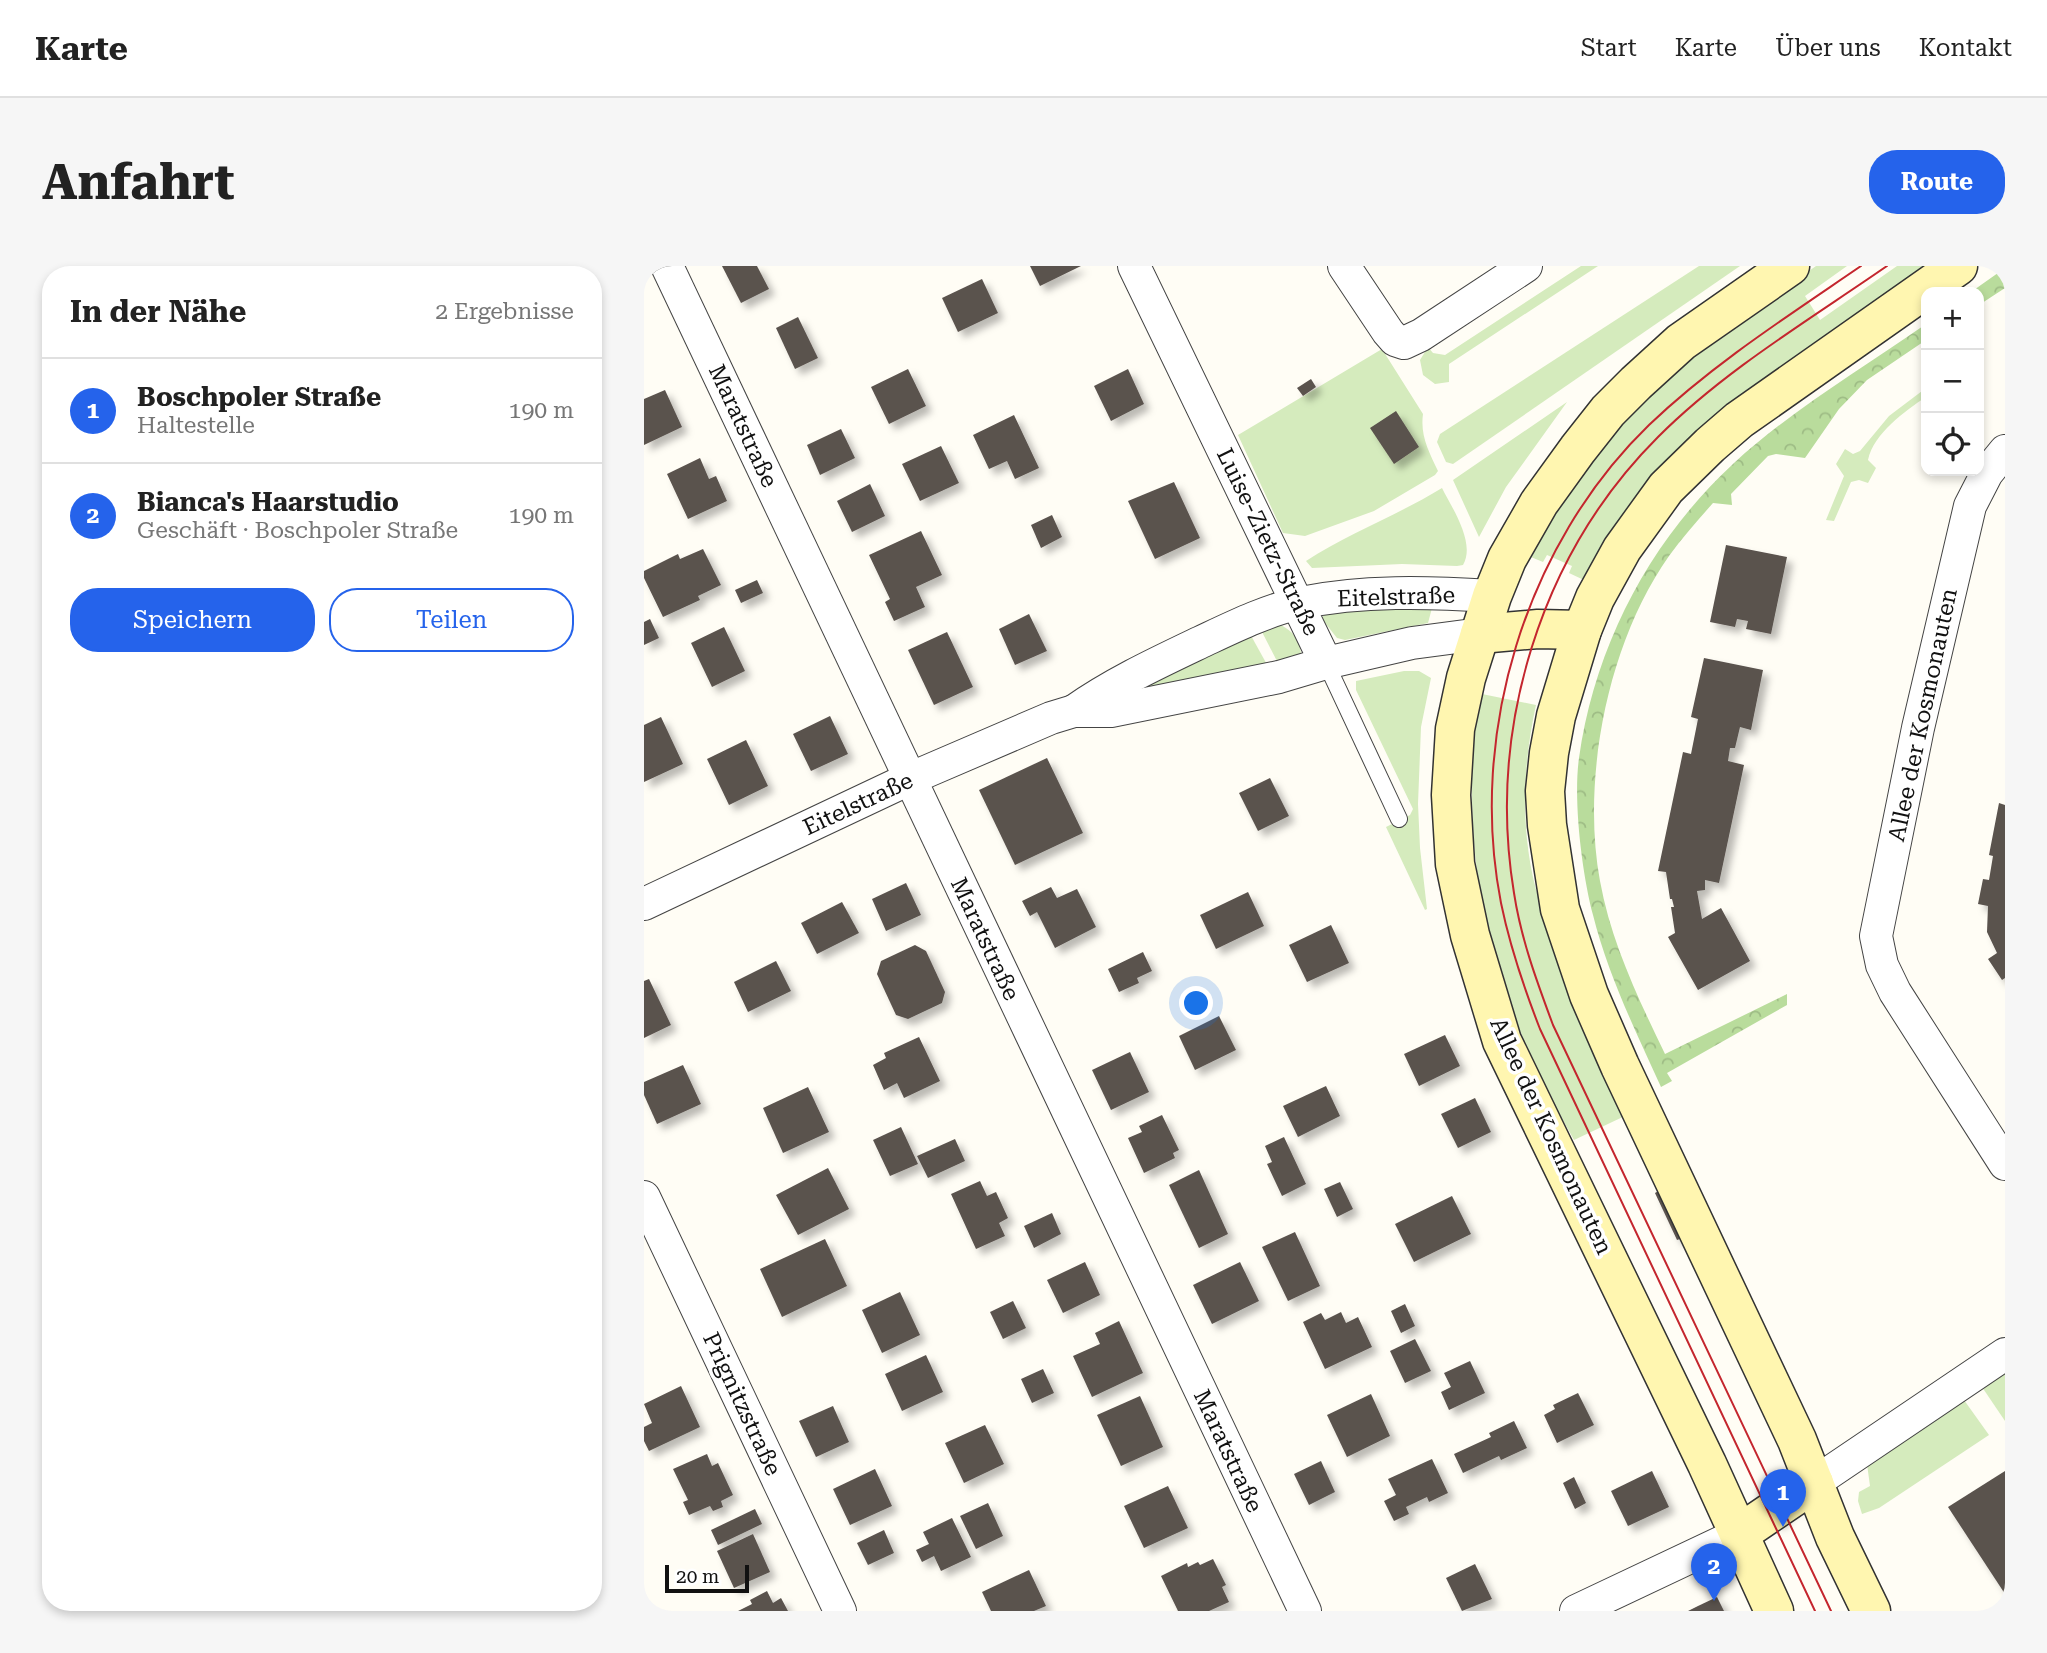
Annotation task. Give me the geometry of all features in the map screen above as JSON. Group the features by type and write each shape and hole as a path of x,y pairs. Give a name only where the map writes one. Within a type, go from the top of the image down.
{"main road":[{"name":"Allee der Kosmonauten","path":"1774,1611 1502,1041 1470,935 1455,864 1451,795 1455,729 1466,678 1492,596 1515,543 1539,503 1608,411 1681,342 1790,266"},
{"path":"1871,1611 1835,1537 1797,1440 1589,995 1560,909 1547,825 1545,792 1556,716 1582,629 1595,598 1622,549 1658,498 1687,466 1740,420 1958,266"},
{"path":"1492,596 1531,604 1582,629"},
{"path":"1480,634 1538,629 1582,629"},
{"path":"1739,1534 1814,1483"}],"street":[{"name":"Maratstraße","path":"667,266 1305,1611"},
{"name":"Luise-Zietz-Straße","path":"1134,266 1326,663"},
{"path":"1344,266 1388,332 1395,340 1404,343 1421,335 1526,266"},
{"name":"Allee der Kosmonauten","path":"2005,451 1987,473 1970,506 1919,728 1876,936 1882,965 1895,992 2005,1164"},
{"name":"Eitelstraße","path":"1074,711 1123,679 1251,618 1299,603 1369,595 1452,593 1492,596"},
{"name":"Eitelstraße","path":"644,904 909,779 1051,718 1074,711 1124,708 1279,677 1412,643 1480,634"},
{"name":"Prignitzstraße","path":"644,1197 840,1611"},
{"path":"1814,1483 2005,1354"},
{"path":"1576,1611 1739,1534"}],"lane":[{"name":"Luise-Zietz-Straße","path":"1326,663 1399,819"}],"green space":[{"path":"1581,266 1598,266 1449,364 1449,382 1435,384 1423,375 1420,360 1428,347 1433,353 1445,355"},
{"path":"1699,266 1740,266 1453,464 1446,462 1437,442 1440,434"},
{"path":"1816,266 1847,266 1805,296 1820,320 1897,266 1928,266 1586,581 1569,573 1572,566 1547,555 1543,562 1526,555 1596,446 1690,355"},
{"path":"2005,268 2005,288 1984,302 1984,287 1978,287"},
{"path":"1921,327 1921,343 1867,380 1839,409 1805,458 1776,454 1768,456 1731,494 1732,505 1713,503 1690,529 1648,590 1615,669 1604,712 1594,799 1600,881 1618,948 1665,1054 1787,994 1787,1005 1667,1073 1672,1081 1661,1087 1606,959 1585,879 1577,775 1587,716 1598,675 1613,636 1652,561 1676,527 1703,494 1755,444"},
{"path":"1382,349 1423,414 1424,437 1438,471 1374,511 1305,536 1283,533 1238,435"},
{"path":"1921,392 1921,401 1883,432 1871,450 1868,460 1876,468 1868,483 1859,480 1851,482 1834,521 1826,520 1844,476 1836,464 1845,449 1853,454 1860,451 1889,416"},
{"path":"1567,402 1506,487 1479,537 1453,480"},
{"path":"1442,488 1465,536 1467,546 1463,565 1402,564 1312,568 1306,561 1339,542"},
{"path":"1432,608 1428,623 1345,640 1337,638 1322,619 1325,611 1331,609"},
{"path":"1279,624 1295,637 1300,646 1301,657 1280,667 1260,628"},
{"path":"1249,632 1270,670 1114,701"},
{"path":"1404,671 1419,671 1431,678 1421,727 1418,804 1425,910 1386,827 1410,815 1413,809 1356,690 1356,681"},
{"path":"1482,694 1536,705 1528,754 1525,803 1533,876 1539,900 1627,1115 1574,1140 1532,1059 1515,1018 1489,935 1474,847 1472,800 1472,741"},
{"path":"2005,1372 2005,1421 1982,1387"},
{"path":"1964,1400 1989,1435 1879,1508 1862,1514 1858,1501 1859,1492 1870,1486 1867,1464"}],"building":[{"path":"722,266 757,266 769,289 741,303"},
{"path":"1030,266 1081,266 1040,286"},
{"path":"982,279 998,313 958,332 942,298"},
{"path":"798,317 818,358 795,369 776,328"},
{"path":"908,369 926,406 889,424 871,387"},
{"path":"1128,369 1144,404 1111,421 1094,386"},
{"path":"1311,379 1316,387 1303,396 1297,388"},
{"path":"665,390 682,427 644,445 644,399"},
{"path":"1396,411 1419,447 1394,464 1370,428"},
{"path":"1014,415 1039,468 1015,479 1007,461 989,469 973,435"},
{"path":"841,429 855,458 820,475 807,445"},
{"path":"941,446 959,483 920,501 902,464"},
{"path":"700,458 709,479 716,476 727,501 688,519 667,474"},
{"path":"1174,482 1200,538 1155,559 1128,501"},
{"path":"870,484 885,516 852,532 837,501"},
{"path":"1052,515 1062,537 1041,548 1031,525"},
{"path":"921,531 942,575 916,587 925,607 894,621 885,602 890,599 869,555"},
{"path":"1726,545 1787,557 1771,634 1746,629 1748,621 1737,619 1735,627 1710,622"},
{"path":"703,549 721,585 698,596 700,600 663,617 644,578 644,571 678,554 680,559"},
{"path":"757,580 763,593 741,603 735,590"},
{"path":"1029,614 1047,651 1015,665 999,629"},
{"path":"650,619 659,638 644,645 644,622"},
{"path":"724,627 745,671 712,687 691,643"},
{"path":"947,632 973,687 934,705 908,650"},
{"path":"1704,658 1763,670 1751,730 1740,727 1735,748 1730,748 1728,761 1744,765 1719,883 1705,880 1705,890 1697,891 1702,919 1721,908 1750,961 1698,990 1668,937 1675,933 1671,907 1674,907 1670,899 1666,872 1658,871 1683,752 1691,754 1698,719 1691,717"},
{"path":"830,716 848,754 811,771 793,734"},
{"path":"661,717 683,764 644,782 644,725"},
{"path":"746,740 768,786 729,805 707,759"},
{"path":"1047,758 1083,833 1015,865 979,790"},
{"path":"1270,778 1289,816 1258,831 1239,793"},
{"path":"1999,803 2005,805 2005,978 2002,980 1988,959 1997,953 1987,932 1988,906 1978,904 1983,879 1989,880 1993,856 1989,855"},
{"path":"906,883 921,915 886,931 872,899"},
{"path":"1051,887 1057,898 1077,889 1096,927 1055,948 1037,912 1030,916 1022,901"},
{"path":"1248,892 1264,926 1216,949 1200,915"},
{"path":"842,902 859,933 817,954 801,923"},
{"path":"1331,925 1349,963 1307,982 1289,945"},
{"path":"915,945 926,951 945,992 942,1003 908,1019 896,1015 877,974 881,961"},
{"path":"1143,952 1152,971 1137,978 1139,983 1119,992 1108,969"},
{"path":"776,961 791,991 748,1012 734,982"},
{"path":"649,979 671,1025 644,1038 644,981"},
{"path":"1219,1016 1236,1050 1195,1070 1179,1036"},
{"path":"1445,1035 1460,1066 1419,1086 1404,1054"},
{"path":"919,1037 940,1081 904,1098 897,1083 884,1090 873,1065 886,1058 884,1053"},
{"path":"1130,1052 1149,1092 1111,1110 1092,1070"},
{"path":"683,1065 701,1104 657,1124 644,1095 644,1082"},
{"path":"1326,1086 1340,1116 1298,1137 1283,1106"},
{"path":"808,1087 829,1132 783,1153 763,1108"},
{"path":"1475,1098 1491,1132 1458,1148 1441,1114"},
{"path":"1162,1115 1179,1150 1173,1153 1175,1158 1144,1173 1128,1138 1142,1132 1139,1126"},
{"path":"901,1127 918,1164 890,1176 873,1140"},
{"path":"1284,1137 1306,1184 1282,1196 1267,1164 1272,1162 1265,1146"},
{"path":"955,1139 965,1161 928,1178 917,1156"},
{"path":"828,1168 849,1209 798,1235 776,1195"},
{"path":"1199,1170 1228,1234 1199,1248 1169,1185"},
{"path":"980,1181 987,1196 996,1192 1008,1218 999,1223 1005,1236 976,1249 951,1194"},
{"path":"1340,1182 1353,1209 1337,1217 1324,1189"},
{"path":"1660,1190 1683,1238 1677,1240 1655,1193"},
{"path":"1452,1196 1471,1234 1414,1262 1395,1224"},
{"path":"1052,1213 1061,1234 1034,1248 1024,1226"},
{"path":"1295,1232 1320,1286 1288,1301 1262,1247"},
{"path":"825,1239 847,1286 782,1317 760,1269"},
{"path":"1085,1262 1100,1295 1063,1313 1047,1280"},
{"path":"1240,1262 1259,1301 1212,1324 1193,1285"},
{"path":"900,1292 920,1335 882,1353 862,1310"},
{"path":"1013,1301 1026,1328 1003,1339 990,1312"},
{"path":"1405,1304 1415,1326 1401,1333 1391,1311"},
{"path":"1341,1312 1346,1323 1358,1317 1372,1347 1325,1369 1303,1322 1321,1313 1325,1320"},
{"path":"1119,1321 1143,1373 1092,1397 1073,1356 1100,1344 1095,1333"},
{"path":"1415,1339 1431,1371 1405,1383 1390,1351"},
{"path":"926,1355 943,1392 902,1411 885,1374"},
{"path":"1470,1361 1485,1393 1449,1410 1441,1392 1451,1387 1444,1373"},
{"path":"1043,1369 1054,1393 1032,1403 1021,1379"},
{"path":"681,1386 700,1427 649,1451 644,1441 644,1427 652,1423 644,1404"},
{"path":"1578,1393 1594,1425 1557,1443 1544,1415 1555,1409 1553,1405"},
{"path":"1371,1394 1390,1436 1347,1457 1327,1415"},
{"path":"1140,1396 1163,1447 1121,1466 1097,1415"},
{"path":"833,1406 849,1442 816,1457 799,1421"},
{"path":"1514,1421 1527,1448 1501,1460 1499,1456 1463,1473 1454,1454 1491,1437 1489,1433"},
{"path":"985,1425 1004,1464 964,1483 945,1443"},
{"path":"707,1454 712,1466 718,1463 733,1495 721,1501 723,1507 713,1511 710,1506 689,1515 683,1502 688,1500 673,1469"},
{"path":"1432,1459 1448,1493 1429,1502 1427,1497 1406,1507 1409,1514 1394,1521 1384,1501 1396,1495 1388,1479"},
{"path":"1321,1461 1335,1492 1309,1505 1294,1474"},
{"path":"875,1469 892,1506 850,1525 833,1489"},
{"path":"1652,1471 1669,1507 1628,1526 1611,1491"},
{"path":"2005,1471 2005,1594 1948,1507"},
{"path":"1574,1477 1586,1503 1575,1509 1563,1483"},
{"path":"1168,1486 1188,1528 1144,1548 1124,1506"},
{"path":"988,1503 1003,1536 976,1549 960,1516"},
{"path":"755,1509 762,1524 718,1545 711,1530"},
{"path":"952,1518 971,1557 941,1571 934,1556 922,1562 916,1550 929,1544 923,1532"},
{"path":"884,1530 894,1553 868,1565 857,1543"},
{"path":"753,1534 770,1572 734,1588 717,1551"},
{"path":"1213,1559 1226,1585 1222,1587 1229,1602 1209,1611 1178,1611 1161,1576 1187,1563 1188,1567"},
{"path":"1475,1564 1492,1599 1462,1611 1446,1578"},
{"path":"1029,1570 1046,1606 1034,1611 991,1611 982,1592"},
{"path":"767,1591 773,1603 781,1598 788,1611 738,1611 752,1604 750,1600"},
{"path":"1717,1597 1724,1611 1688,1611 1698,1606"}],"tram line":[{"path":"1815,1611 1540,1029 1528,998 1501,903 1493,839 1493,774 1501,710 1516,646 1539,585 1569,527 1606,473 1649,425 1699,381 1861,266"},
{"path":"1831,1611 1553,1025 1525,944 1514,893 1508,831 1509,769 1517,708 1532,648 1553,590 1582,535 1617,484 1658,437 1711,390 1768,347 1887,266"}],"place":[{"name":"Boschpoler Straße","path":"1783,1527"},
{"name":"Bianca's Haarstudio","path":"1714,1601"}]}
